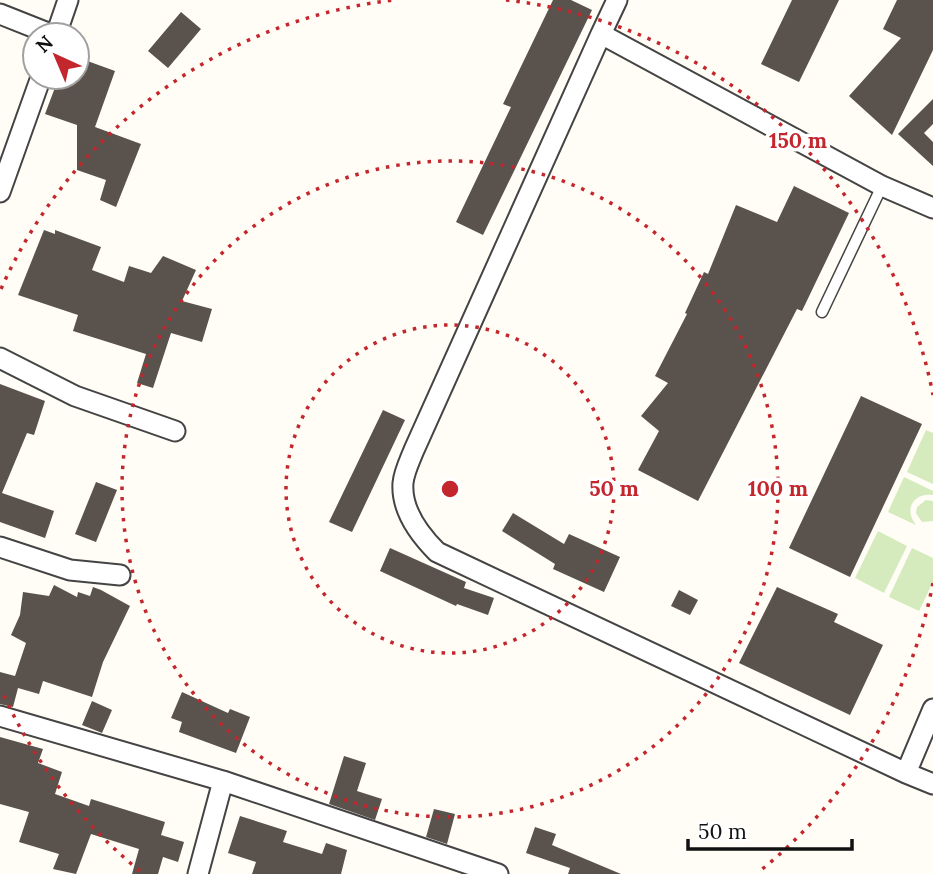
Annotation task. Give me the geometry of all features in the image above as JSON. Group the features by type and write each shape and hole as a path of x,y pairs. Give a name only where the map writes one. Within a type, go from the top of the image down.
{"street":[{"path":"60,21 68,0"},
{"path":"617,0 414,450 403,482 406,507 421,536 437,552 933,784"},
{"path":"0,14 21,22"},
{"path":"601,34 882,186 933,208"},
{"path":"1,185 36,91"},
{"path":"0,358 75,396 175,431"},
{"path":"0,547 70,570 120,575"},
{"path":"906,773 933,709"},
{"path":"0,716 223,781 498,874"},
{"path":"198,874 223,781"}],"lane":[{"path":"822,312 882,186"}],"green space":[{"path":"926,430 933,433 933,484 907,472"},
{"path":"904,477 933,491 933,495 920,496 912,503 912,519 916,525 888,512"},
{"path":"926,500 933,501 933,521 922,522 916,513 917,507"},
{"path":"878,531 907,546 884,593 855,578"},
{"path":"912,548 933,558 933,582 919,611 889,597"}],"building":[{"path":"553,0 571,0 592,10 483,235 456,222 511,107 503,104"},
{"path":"792,0 839,0 799,82 761,64"},
{"path":"897,0 933,0 933,50 892,135 849,96 901,38 883,29"},
{"path":"181,12 201,29 168,68 148,51"},
{"path":"91,62 115,71 95,127 141,144 116,207 100,200 106,180 77,170 77,125 45,114 54,91 91,91"},
{"path":"933,99 933,124 924,133 933,142 933,166 898,134"},
{"path":"794,186 849,213 802,311 797,309 698,501 638,470 659,431 641,416 668,383 655,376 687,314 685,313 704,272 708,274 736,205 777,222"},
{"path":"44,230 55,234 55,230 101,247 92,270 124,282 129,266 151,273 163,256 196,270 182,301 212,309 202,342 171,333 153,388 137,383 146,354 73,331 78,315 18,295"},
{"path":"0,384 45,401 34,435 27,433 2,493 54,511 45,538 0,522"},
{"path":"861,396 922,424 850,577 789,548"},
{"path":"383,410 405,420 352,532 329,522"},
{"path":"96,482 117,490 96,542 75,534"},
{"path":"513,513 564,544 569,534 620,557 604,592 553,569 555,564 502,531"},
{"path":"390,548 466,582 464,588 494,598 488,615 457,604 456,606 380,571"},
{"path":"54,585 77,597 78,592 90,596 93,587 130,606 103,662 92,697 43,681 39,694 18,688 13,707 0,704 0,672 15,676 26,643 11,635 20,615 23,592 49,596"},
{"path":"777,587 838,614 834,622 883,645 850,715 739,663"},
{"path":"679,590 698,600 690,615 671,606"},
{"path":"182,692 228,713 230,709 250,717 236,753 179,732 182,722 171,718"},
{"path":"92,701 112,710 102,733 82,725"},
{"path":"0,737 43,749 38,763 62,772 55,794 89,806 91,799 165,822 161,835 184,842 178,862 163,857 158,874 132,874 139,849 91,834 76,874 53,869 59,854 19,842 29,812 0,804"},
{"path":"344,756 366,763 357,791 382,799 375,820 329,804"},
{"path":"434,809 455,814 447,844 426,837"},
{"path":"240,816 287,831 283,842 322,854 326,843 347,850 341,874 252,874 256,862 228,853"},
{"path":"535,827 556,834 552,845 621,874 568,874 570,868 526,853"}]}
